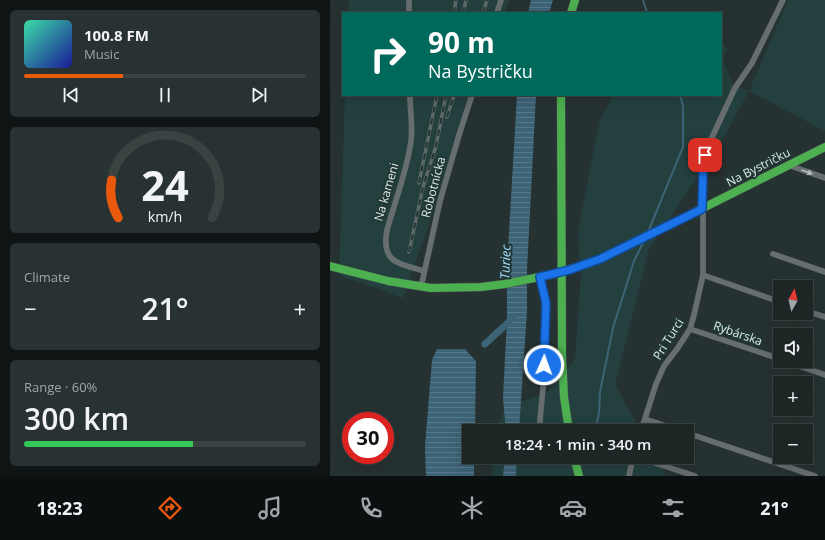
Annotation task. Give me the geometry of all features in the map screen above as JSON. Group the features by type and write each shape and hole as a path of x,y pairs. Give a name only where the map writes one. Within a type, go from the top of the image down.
{"street":[{"path":"409,0 409,12"},
{"path":"497,12 501,0"},
{"path":"571,12 575,0"},
{"path":"702,209 703,173 707,148 735,88 752,64 783,0"},
{"name":"Na kameni","path":"410,96 412,127 411,141 384,243 387,254 395,262 424,271"},
{"name":"Robotnícka","path":"421,287 440,201 472,96"},
{"path":"561,96 563,379 568,424"},
{"name":"Na Bystričku","path":"330,266 378,279 421,287 500,285 538,278 600,259 825,147"},
{"path":"788,165 825,178"},
{"name":"Pri Turci","path":"644,424 656,384 664,366 690,329 694,315 703,275 702,209"},
{"path":"773,254 825,272"},
{"path":"703,275 773,300"},
{"path":"538,278 546,303 544,377 539,424"},
{"path":"813,313 825,317"},
{"name":"Rybárska","path":"690,329 773,357"},
{"path":"806,368 825,375"},
{"path":"646,419 661,424"},
{"path":"694,435 815,476"},
{"path":"576,464 579,476"},
{"path":"629,476 632,464"},
{"path":"658,464 695,476"}],"shaded area":[{"path":"349,0 509,0 505,12 348,12"},
{"path":"531,0 553,0 549,12 528,12"},
{"path":"788,0 825,0 825,131 749,91"},
{"path":"722,43 728,49 723,57 733,85 749,91 724,137 649,249 615,385 637,424 498,424 507,406 547,393 575,359 581,274 578,232 599,122 612,96 722,96"},
{"path":"345,96 475,96 403,298 339,275"},
{"path":"517,96 536,96 527,270 527,311 519,424 505,424 503,398 507,319 507,266"},
{"path":"437,349 465,349 476,361 475,424 462,424 462,464 474,464 474,476 426,476 425,446 432,360"},
{"path":"493,464 660,464 666,476 492,476"},
{"path":"504,464 517,464 516,476 503,476"}],"waterway":[{"path":"643,0 647,12"},
{"path":"648,232 683,147 683,106 680,96"},
{"path":"597,424 599,413 600,392 613,328 634,261 644,241"},
{"path":"485,344 513,318"}],"railway":[{"path":"454,12 456,0"},
{"path":"463,12 466,0"},
{"path":"483,12 487,0"},
{"path":"419,183 437,96"},
{"path":"409,252 423,187 436,146 446,96"},
{"path":"447,117 454,96"}],"traffic: fast":[{"path":"571,12 575,0"},
{"path":"561,96 562,354 564,397 568,424"},
{"path":"330,266 388,281 431,288 481,287 505,284 554,274 601,259 825,147"},
{"path":"576,464 579,476"}],"route":[{"path":"544,365 546,303 540,277 569,270 600,259 702,209 705,155"}],"water label":[{"name":"Turiec","path":"505,262"}]}
